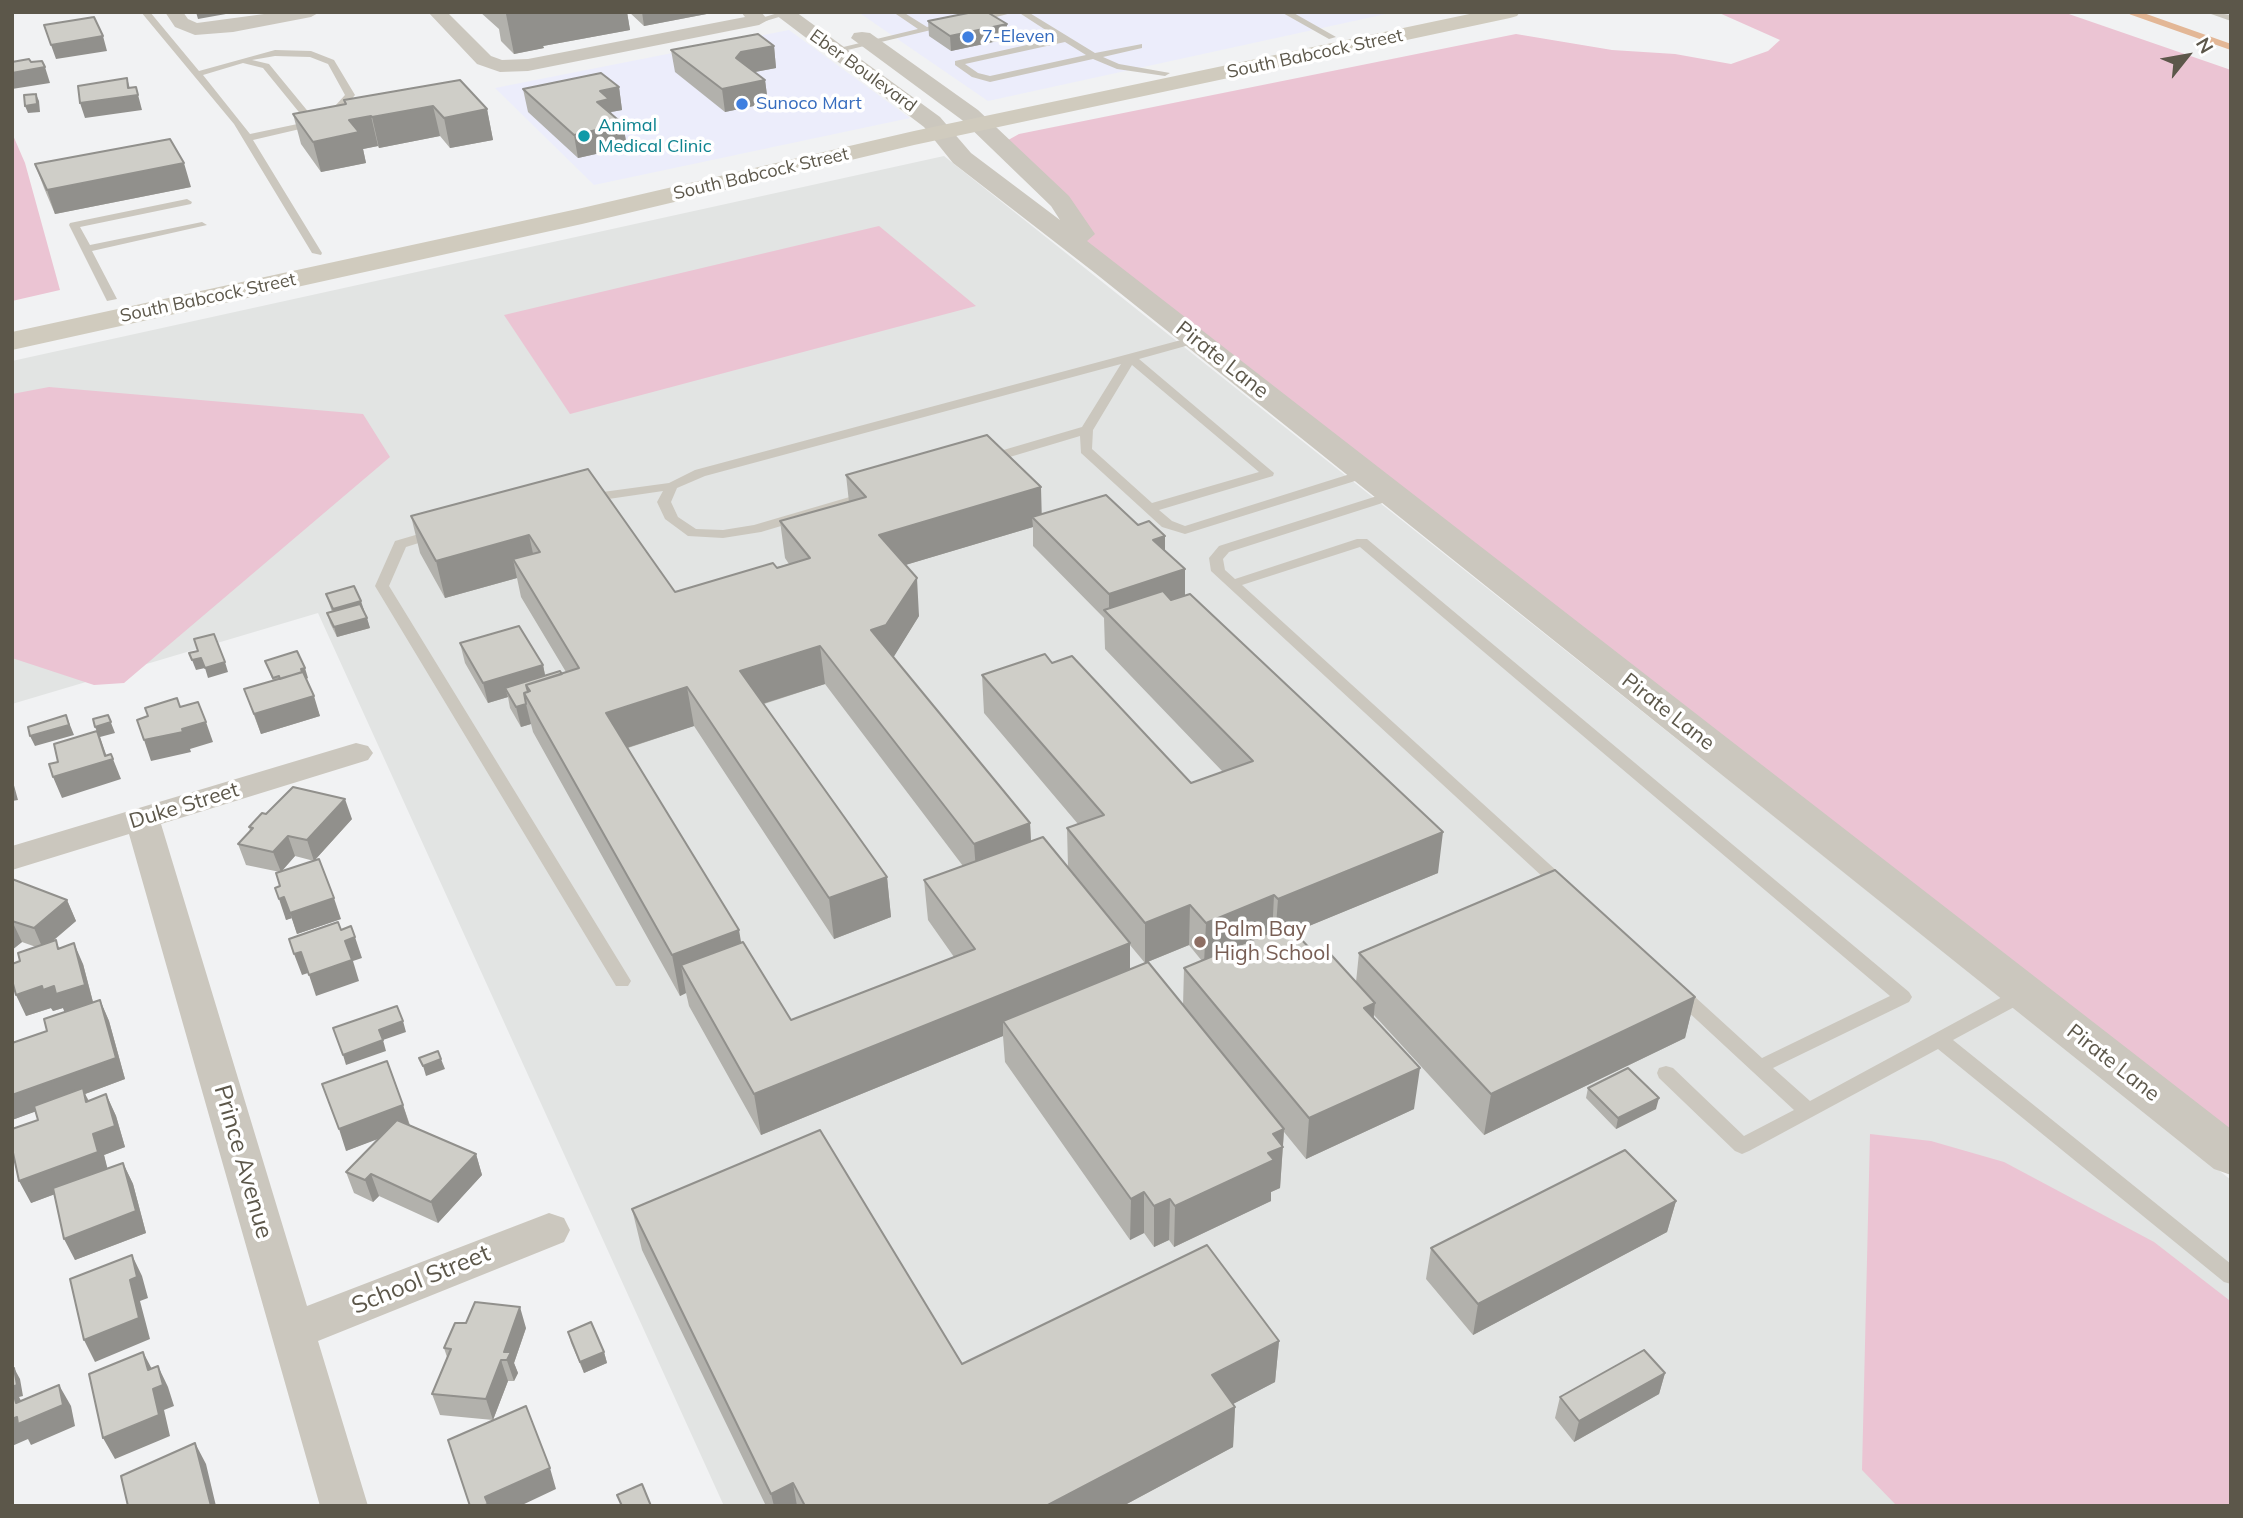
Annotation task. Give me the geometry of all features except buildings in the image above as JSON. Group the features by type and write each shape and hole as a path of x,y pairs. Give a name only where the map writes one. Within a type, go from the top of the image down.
{"main road":[{"name":"South Babcock Street","path":"975,120 1165,73 1447,12"},
{"name":"South Babcock Street","path":"12,320 317,253 1505,13"},
{"name":"South Babcock Street","path":"12,341 582,216 937,127"}],"street":[{"path":"174,12 181,23 195,29 233,26 311,12"},
{"path":"437,12 484,60 500,66 527,65 755,16"},
{"name":"Eber Boulevard","path":"784,13 937,127"},
{"name":"Eber Boulevard","path":"845,26 975,120"},
{"name":"Pirate Lane","path":"975,120 1060,201 1105,267"},
{"name":"Pirate Lane","path":"937,127 962,158 1105,267 2231,1156"},
{"name":"Duke Street","path":"12,858 356,753"},
{"name":"Prince Avenue","path":"142,819 344,1506"},
{"name":"School Street","path":"293,1331 549,1230"}],"lane":[{"path":"145,12 238,123 317,253"},
{"path":"897,12 925,30"},
{"path":"966,22 1012,12"},
{"path":"1022,12 1094,56 1116,66 1165,73"},
{"path":"1285,12 1332,37"},
{"path":"2214,12 2231,18"},
{"path":"755,16 784,13"},
{"path":"835,50 955,24"},
{"path":"1066,39 1052,45 958,63 985,79 1139,46"},
{"path":"197,74 257,56 311,54 331,62 350,95 327,120 247,138"},
{"path":"241,60 266,66 313,124"},
{"path":"111,299 75,225 187,202"},
{"path":"87,249 202,225"},
{"path":"576,500 672,486 700,473 1196,340"},
{"path":"1129,358 1087,430 1086,450 1167,524 1185,530 1379,484"},
{"path":"1129,358 1268,473 1150,508"},
{"path":"981,462 1087,430"},
{"path":"1379,484 1224,549 1216,558 1218,570 1574,897"},
{"path":"672,486 664,502 671,519 693,533 723,534 756,529 888,489"},
{"path":"454,529 400,544 382,586 622,981"},
{"path":"1232,583 1362,542 1903,997 1759,1067"},
{"path":"1663,978 1808,1111"},
{"path":"1666,1073 1742,1146 2025,993"},
{"path":"1940,1040 2231,1276"}],"shaded area":[{"path":"858,12 1395,12 988,101"},
{"path":"1717,12 2063,12 2231,70 2231,1155 1105,267 1001,144 1019,134 1516,34 1612,50 1675,54 1731,64 1768,51 1780,40"},
{"path":"789,30 910,118 594,185 495,88"},
{"path":"12,133 25,163 60,290 12,301"},
{"name":"Palm Bay High School","path":"944,156 2231,1180 2231,1506 724,1506 318,613 12,704 12,361"},
{"path":"879,226 976,306 570,414 504,315"},
{"path":"49,387 363,414 390,457 124,683 94,685 12,658 12,394"},
{"path":"1870,1134 1931,1141 2004,1162 2154,1242 2231,1302 2231,1506 1897,1506 1862,1470"}],"waterway":[{"path":"2132,12 2231,47"}],"place":[{"name":"7-Eleven","path":"968,37"},
{"name":"Sunoco Mart","path":"742,104"},
{"name":"Animal Medical Clinic","path":"584,136"},
{"name":"Palm Bay High School","path":"1200,942"}]}
